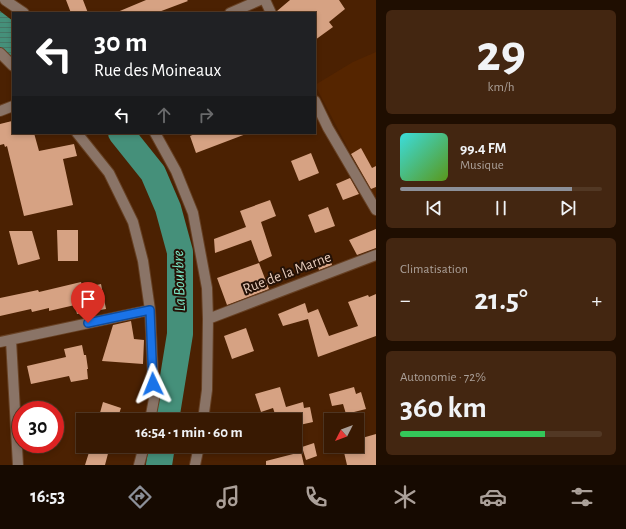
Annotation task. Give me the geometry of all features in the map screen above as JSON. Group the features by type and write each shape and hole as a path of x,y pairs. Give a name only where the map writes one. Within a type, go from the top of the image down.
{"street":[{"path":"5,0 23,12"},
{"path":"232,12 260,0"},
{"path":"265,0 271,12"},
{"path":"0,53 12,65"},
{"path":"316,103 328,128 376,210"},
{"path":"0,111 12,106"},
{"path":"78,134 109,173 133,222 143,261 150,310 154,399 151,413"},
{"path":"156,134 176,171 192,213 207,288 207,390 203,413"},
{"name":"Rue de la Marne","path":"208,319 376,255"},
{"path":"0,342 150,310"},
{"path":"11,340 18,465"},
{"path":"139,465 142,453"},
{"path":"195,465 198,453"}],"shaded area":[{"path":"376,52 376,199 316,87 316,84 353,62"}],"water":[{"path":"0,11 12,20 12,57 0,47"}],"building":[{"path":"66,0 83,0 88,12 71,12"},
{"path":"146,0 188,1 159,12 117,12"},
{"path":"290,0 339,0 345,9 329,22 333,27 316,39 316,12 277,11"},
{"path":"12,121 12,134 34,134 39,151 74,144 77,156 63,159 73,205 24,216 7,146 5,147 4,144 0,145 0,124"},
{"path":"195,134 246,134 196,153 190,136"},
{"path":"361,148 372,168 376,166 376,187 371,189 351,154"},
{"path":"311,153 319,173 299,181 291,161"},
{"path":"350,178 359,194 343,200 336,184"},
{"path":"270,200 276,216 261,222 272,256 259,262 251,240 215,253 214,239 246,227 240,211"},
{"path":"328,207 335,226 315,233 308,215"},
{"path":"376,229 376,248 357,255 349,240"},
{"path":"57,230 78,230 78,261 58,261"},
{"path":"9,231 32,231 40,259 18,265"},
{"path":"329,255 332,265 319,270 316,260"},
{"path":"259,263 269,289 227,305 217,278"},
{"path":"81,282 83,288 101,284 106,309 77,314 75,305 49,311 49,308 32,312 31,309 0,316 0,298 38,290 39,292"},
{"path":"376,294 376,336 318,357 308,319 283,326 278,314 305,303 308,313 318,309 329,336 358,326 348,302 368,295 369,297"},
{"path":"131,321 134,339 144,340 143,364 102,361 113,325"},
{"path":"246,328 254,351 232,359 224,336"},
{"path":"82,345 84,355 86,355 88,379 71,382 69,376 31,384 27,366 66,357 64,349"},
{"path":"280,387 286,407 303,402 304,408 310,407 313,422 302,424 302,413 275,413 273,408 261,412 255,394"},
{"path":"354,387 356,394 361,392 366,409 346,413 343,404 332,406 329,394"},
{"path":"103,402 121,408 119,413 100,413"},
{"path":"376,434 376,465 347,465 344,453 364,453 364,437"},
{"path":"314,443 317,456 306,460 302,447"},
{"path":"89,453 108,453 105,465 85,465"},
{"path":"301,453 304,465 266,465 266,461"}],"waterway":[{"name":"La Bourbre","path":"122,134 153,173 168,208 180,252 180,334 167,413"},
{"name":"La Bourbre","path":"159,465 161,453"}],"route":[{"path":"88,323 150,310 153,384"}]}
